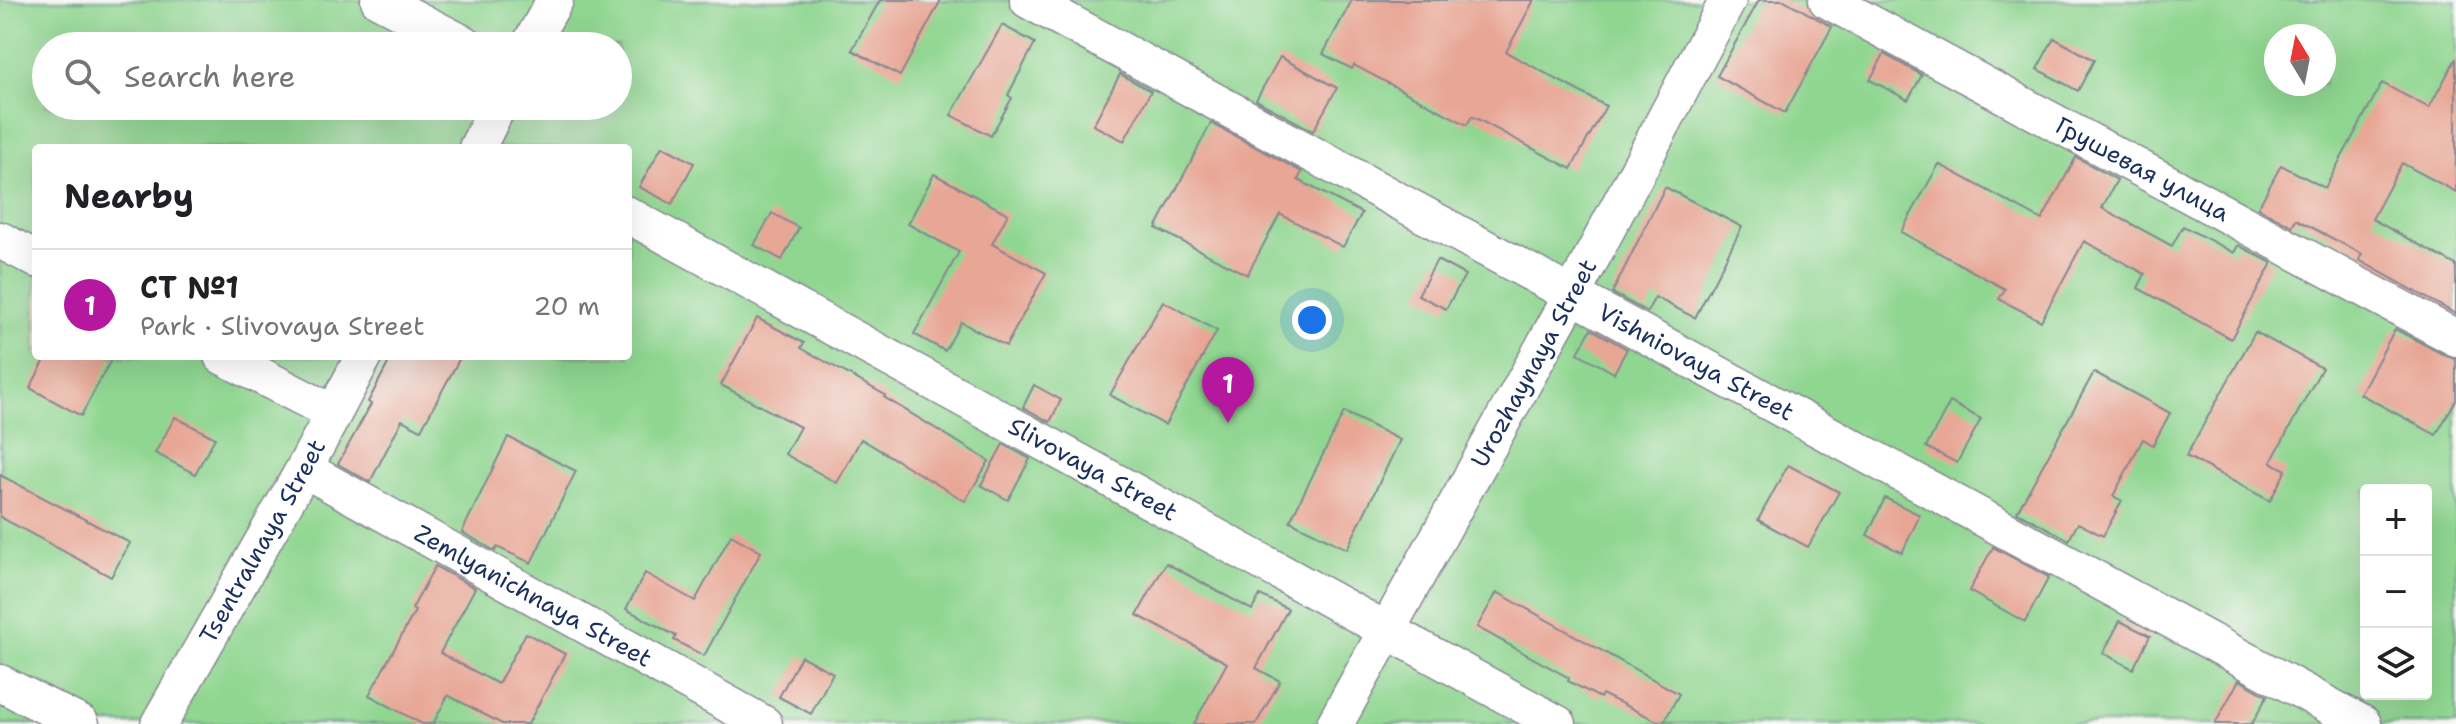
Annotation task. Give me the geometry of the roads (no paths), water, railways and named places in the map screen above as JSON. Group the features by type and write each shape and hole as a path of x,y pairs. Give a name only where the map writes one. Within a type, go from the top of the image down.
{"street":[{"path":"379,0 441,32"},
{"path":"537,32 555,0"},
{"name":"Vishniovaya Street","path":"1028,0 2363,724"},
{"name":"Urozhaynaya Street","path":"1335,724 1572,295 1728,0"},
{"name":"Грушевая улица","path":"1827,0 2456,338"},
{"name":"Slivovaya Street","path":"632,217 1558,724"},
{"path":"0,240 32,257"},
{"path":"230,360 333,413"},
{"name":"Tsentralnaya Street","path":"159,724 304,469 362,360"},
{"name":"Zemlyanichnaya Street","path":"304,469 764,724"},
{"path":"0,683 81,724"}],"place":[{"name":"СТ №1","path":"1228,423"}]}
